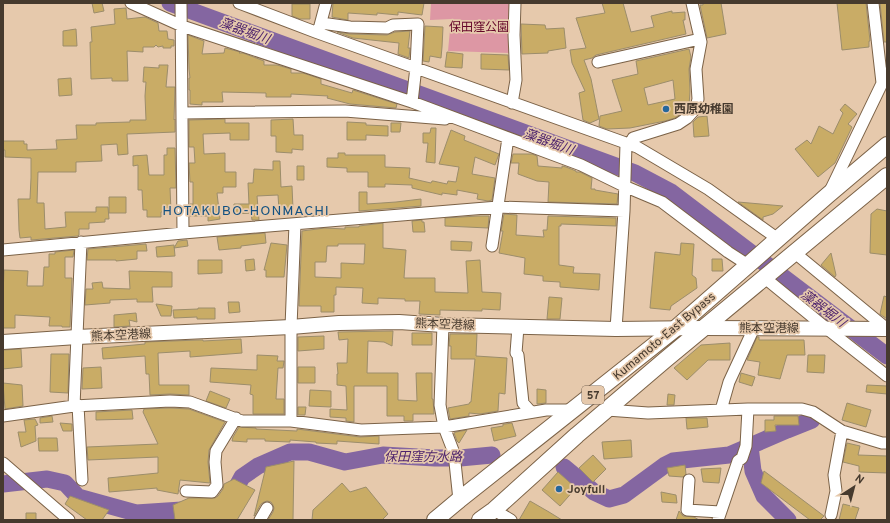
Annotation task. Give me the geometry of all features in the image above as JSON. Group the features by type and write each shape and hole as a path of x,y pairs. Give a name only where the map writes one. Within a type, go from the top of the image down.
{"highway":[{"name":"Kumamoto-East Bypass","path":"435,520 676,328 887,145"},
{"name":"Kumamoto-East Bypass","path":"480,520 494,510 606,410 703,328 887,176"}],"main road":[{"name":"熊本空港線","path":"3,342 291,327 339,323 399,322 443,325 616,329 885,329"}],"street":[{"path":"131,3 182,23 412,100 458,120 581,165 624,183 662,202 728,252 748,265"},
{"path":"182,3 183,233"},
{"path":"239,3 320,28 416,67 637,147 708,189 778,239"},
{"path":"320,28 326,3"},
{"path":"512,103 516,80 514,35 515,3"},
{"path":"616,329 624,211 624,183 628,145 633,138 678,124 687,118 696,108 698,99 696,70 701,42 692,3"},
{"path":"828,195 885,78 873,3"},
{"path":"320,28 387,28 392,25 418,24 416,67 412,100"},
{"path":"598,62 700,39"},
{"path":"182,113 345,111 458,120"},
{"path":"492,246 508,138"},
{"path":"3,250 183,233 498,207 624,211"},
{"path":"291,421 291,327 295,224"},
{"path":"81,242 76,406 82,480"},
{"path":"795,253 885,329"},
{"path":"765,278 887,376"},
{"path":"443,325 440,405 444,427 454,453 459,500"},
{"path":"518,327 516,353 518,355 523,403 531,412"},
{"path":"721,410 729,382 754,328"},
{"path":"3,416 76,406 170,401 190,402 242,421 291,421 361,430 444,427 546,410 574,410"},
{"path":"606,410 648,413 748,409 802,409 813,412 842,431 882,443 887,443"},
{"path":"689,480 687,510 719,516 738,461 742,458 746,446 748,409"},
{"path":"186,491 212,492 217,485 215,462 216,451 236,418"},
{"path":"831,515 836,491 834,475 842,431"},
{"path":"3,463 69,520"},
{"path":"260,520 267,508"},
{"path":"494,510 511,520"}],"shaded area":[{"path":"3,3 4,3 3,99"}],"green space":[{"name":"保田窪公園","path":"431,3 512,3 512,53 448,51 451,19 430,20"}],"building":[{"path":"92,3 102,3 104,11 94,13"},
{"path":"333,3 424,3 422,15 398,12 398,15 348,13 348,20 332,17"},
{"path":"602,3 623,3 631,32 654,27 651,16 672,11 672,13 685,12 685,20 683,20 686,34 596,55 592,58 584,60 591,79 599,119 590,123 583,120 579,93 585,91 572,63 570,50 586,48 576,18 605,13"},
{"path":"703,3 721,3 726,34 707,38 700,5 703,5"},
{"path":"837,3 866,3 870,41 869,47 842,50"},
{"path":"880,3 887,3 887,42 884,42"},
{"path":"292,4 310,4 310,19 300,19 292,16"},
{"path":"126,8 127,19 145,17 158,23 159,31 167,31 168,39 174,40 174,46 171,46 171,48 163,48 163,46 158,47 156,45 154,47 143,47 143,52 127,51 128,81 112,81 112,78 91,79 91,27 115,24 114,9"},
{"path":"521,24 545,25 546,29 564,28 566,48 548,51 548,53 522,54"},
{"path":"425,26 443,27 441,58 430,56 429,62 423,61"},
{"path":"76,29 77,46 63,46 63,31"},
{"path":"410,31 408,48 410,48 409,58 398,54 399,43 353,38 337,32 350,34 387,35 395,32"},
{"path":"188,35 204,41 202,54 224,53 225,48 240,52 239,53 243,53 264,61 264,65 277,65 291,69 291,73 303,73 321,79 321,84 352,93 353,90 397,104 396,108 350,104 327,98 328,96 291,94 291,97 266,97 266,93 222,92 223,102 202,102 202,105 190,104"},
{"path":"689,49 691,57 689,69 689,106 675,118 665,121 630,128 607,129 599,126 600,116 622,111 612,80 638,74 636,61","holes":["673,80 675,99 648,105 644,88"]},
{"path":"447,52 463,54 462,68 445,67"},
{"path":"481,54 508,55 509,70 481,69"},
{"path":"159,65 168,65 166,87 175,87 175,132 127,134 128,154 118,155 117,144 101,145 102,161 76,162 76,172 38,172 37,203 44,203 45,229 66,227 65,212 96,212 96,207 108,207 109,219 105,219 105,222 89,223 89,229 79,229 78,236 31,240 31,237 20,238 18,199 30,199 31,158 5,157 3,141 24,141 24,144 27,144 27,150 57,149 56,140 77,139 76,125 96,125 96,123 146,120 146,82 143,82 144,67 159,68"},
{"path":"71,78 72,95 59,96 58,79"},
{"path":"845,104 857,114 848,124 852,127 835,163 818,177 795,149 807,140 811,144 819,126 833,134 843,113 840,110"},
{"path":"707,116 709,136 694,137 693,122 698,117"},
{"path":"225,119 225,123 249,123 249,140 230,140 230,133 203,134 204,154 225,153 225,172 236,172 236,187 223,187 223,193 217,193 220,219 208,221 208,216 190,216 190,204 193,204 193,182 190,182 189,163 195,163 194,147 189,147 189,120"},
{"path":"293,119 294,135 303,135 303,150 292,149 292,153 276,152 276,136 271,136 271,120"},
{"path":"347,122 388,126 388,136 366,135 366,140 347,140"},
{"path":"391,123 401,123 400,132 391,132"},
{"path":"431,128 436,128 435,163 426,162 428,143 423,143 423,133 430,133"},
{"path":"451,130 465,136 464,140 499,154 495,165 475,157 472,174 495,178 492,200 488,201 477,199 478,194 457,190 457,195 442,193 442,195 412,188 412,185 385,184 385,187 368,187 368,172 347,172 347,168 327,167 327,158 338,158 338,153 345,153 345,155 385,155 385,167 410,168 409,178 431,183 432,181 447,184 448,181 456,182 459,167 439,164"},
{"path":"167,148 175,148 176,188 170,188 171,211 161,212 161,217 147,217 147,210 143,210 142,190 138,190 138,165 133,166 133,156 147,155 149,175 164,175 164,155 167,155"},
{"path":"513,154 532,154 537,156 538,166 562,168 562,166 576,172 580,172 592,178 591,189 618,194 617,204 548,202 549,182 537,181 518,174 519,163 511,163"},
{"path":"273,161 280,161 281,187 292,186 293,209 279,210 278,195 257,196 259,220 252,220 251,213 234,214 234,204 249,204 248,183 253,183 254,169 273,170"},
{"path":"297,166 304,166 304,180 297,180"},
{"path":"359,192 367,192 367,204 421,199 421,206 359,211"},
{"path":"109,197 126,197 126,213 109,213"},
{"path":"738,202 783,206 773,214 763,217 763,220"},
{"path":"877,209 887,211 887,255 870,253 871,214"},
{"path":"504,214 517,215 516,235 544,237 543,230 547,230 548,216 616,218 616,226 561,224 561,226 559,226 559,265 574,267 573,273 600,274 599,290 560,287 560,282 543,281 543,276 524,274 525,258 499,253"},
{"path":"489,216 488,228 445,226 445,218"},
{"path":"422,220 422,222 424,222 425,232 413,232 412,221"},
{"path":"383,223 383,248 406,250 404,278 435,278 435,292 468,293 466,261 480,260 482,292 501,293 500,310 440,310 440,315 419,314 420,301 378,298 378,304 362,303 363,288 336,287 336,295 334,295 334,312 321,312 321,306 299,306 302,231 325,228 345,229 345,227","holes":["338,244 365,244 364,264 341,263 341,278 315,277 315,262 326,262 327,246 338,246"]},
{"path":"265,233 266,243 241,246 241,248 219,250 217,237"},
{"path":"187,240 188,246 174,248 178,241"},
{"path":"451,241 472,242 471,251 451,250"},
{"path":"271,243 287,245 284,277 266,277 266,270 264,270"},
{"path":"681,243 694,244 692,275 696,278 697,288 671,306 670,310 650,308 655,252 680,255"},
{"path":"146,244 147,251 137,251 137,259 116,261 87,260 88,249"},
{"path":"174,245 175,256 157,257 156,247"},
{"path":"74,250 73,257 65,257 65,278 72,278 70,327 49,326 50,317 15,315 15,328 3,328 4,270 28,271 27,286 43,286 44,267 49,267 49,254"},
{"path":"831,253 836,275 835,277 821,265"},
{"path":"254,259 255,270 246,271 245,260"},
{"path":"712,259 722,259 723,271 712,271"},
{"path":"198,260 222,260 222,273 198,274"},
{"path":"129,271 172,272 172,287 152,287 153,302 137,302 137,299 110,300 110,303 85,305 86,289 93,289 92,283 102,282 103,288 130,289"},
{"path":"884,296 887,297 887,319 880,314"},
{"path":"549,297 562,298 560,319 547,319"},
{"path":"228,302 239,302 240,312 229,313"},
{"path":"156,304 172,306 171,316 161,316"},
{"path":"215,308 215,319 197,319 197,317 174,318 173,310"},
{"path":"136,313 137,322 129,320 130,326 114,327 114,315"},
{"path":"393,331 392,346 384,342 368,341 367,373 398,373 398,400 417,401 416,373 432,373 432,399 434,414 413,414 413,421 404,421 404,416 387,416 387,386 354,386 354,422 346,421 346,418 330,417 330,409 347,410 346,386 337,385 337,363 347,363 348,339 339,340 338,332"},
{"path":"412,333 432,333 432,345 412,345"},
{"path":"450,334 477,334 476,356 507,358 505,394 499,393 498,411 480,414 469,413 469,416 450,419 448,408 469,404 471,402 475,359 451,359 451,346 449,346"},
{"path":"324,336 324,349 298,351 298,337"},
{"path":"757,337 759,337 759,340 804,340 805,355 787,355 780,379 758,375 760,362 747,360"},
{"path":"241,339 242,353 190,357 190,351 158,353 159,385 189,385 189,395 150,395 149,374 146,374 145,356 103,359 102,348 145,344 145,342"},
{"path":"730,343 730,360 708,360 687,380 674,368 701,345"},
{"path":"21,349 22,367 3,369 3,350"},
{"path":"51,354 69,354 68,393 50,392"},
{"path":"257,355 278,356 277,361 284,361 283,368 278,368 276,399 284,399 284,414 253,414 253,395 250,394 251,385 210,382 211,368 257,370"},
{"path":"808,355 825,355 824,373 807,372"},
{"path":"101,367 102,388 82,389 83,368"},
{"path":"298,367 315,367 315,383 298,383"},
{"path":"741,373 755,377 752,386 739,382"},
{"path":"3,383 22,385 23,406 5,409"},
{"path":"867,385 887,386 887,394 866,392"},
{"path":"537,389 546,390 546,403 537,404"},
{"path":"310,390 331,391 331,407 309,406"},
{"path":"210,391 230,399 226,408 206,401"},
{"path":"668,394 675,395 674,405 667,405"},
{"path":"847,403 871,410 866,427 842,420"},
{"path":"298,407 306,407 305,415 298,415"},
{"path":"144,409 189,409 225,422 209,450 208,462 210,483 180,480 178,494 157,490 157,488 109,492 108,478 158,473 158,457 88,460 87,447 158,444 143,412"},
{"path":"132,410 133,419 96,420 96,412"},
{"path":"52,416 53,422 40,423 40,418"},
{"path":"774,416 798,416 799,425 775,425 776,431 765,432 765,420 774,420"},
{"path":"686,418 707,418 708,427 687,429"},
{"path":"35,419 38,425 35,426 36,441 21,447 18,432 26,432 24,420"},
{"path":"60,423 72,424 72,431 63,431"},
{"path":"512,423 516,436 494,441 491,428"},
{"path":"239,427 297,431 297,429 360,437 379,436 379,444 337,441 337,444 290,440 290,442 265,441 265,439 247,439 247,442 232,441"},
{"path":"467,430 459,443 454,433"},
{"path":"38,438 57,438 58,451 39,451"},
{"path":"631,440 632,457 604,459 602,442"},
{"path":"847,443 860,446 858,455 887,456 887,473 859,472 859,466 843,462"},
{"path":"593,455 606,469 593,482 579,468"},
{"path":"294,461 293,520 268,520 274,508 271,502 267,501 261,504 254,516 266,467"},
{"path":"685,465 686,474 683,477 669,476 667,468"},
{"path":"721,468 719,483 703,482 701,469"},
{"path":"764,471 824,516 820,520 810,520 761,483"},
{"name":"Joyfull","path":"558,472 576,488 560,506 542,490"},
{"path":"234,479 255,490 237,520 175,520 173,505 189,498 215,498 223,489 224,484"},
{"path":"342,483 350,492 366,487 388,514 382,520 312,520 313,510"},
{"path":"661,492 676,495 677,503 662,502"},
{"path":"70,496 109,510 102,520 87,520 65,504"},
{"path":"530,501 549,512 562,520 519,520"},
{"path":"843,504 859,508 855,520 839,520"},
{"path":"679,511 683,516 694,517 699,520 676,520"},
{"path":"26,513 36,513 36,520 26,520"}],"waterway":[{"name":"藻器堀川","path":"170,3 635,173 671,192 887,356"},
{"path":"750,446 812,420"},
{"name":"保田窪方水路","path":"564,467 594,492 609,499 624,495 665,465 673,461 729,455 750,446 753,471 764,496 788,520"},
{"name":"保田窪方水路","path":"228,502 242,477 258,466 290,452 309,452 345,462 383,455 435,458 460,458 492,455"},
{"name":"保田窪方水路","path":"3,484 47,479 65,483 78,497 136,513 197,509"}],"place":[{"name":"西原幼稚園","path":"666,109"},
{"name":"Joyfull","path":"559,489"}],"district":[{"name":"HOTAKUBO-HONMACHI","path":"246,210"}]}
